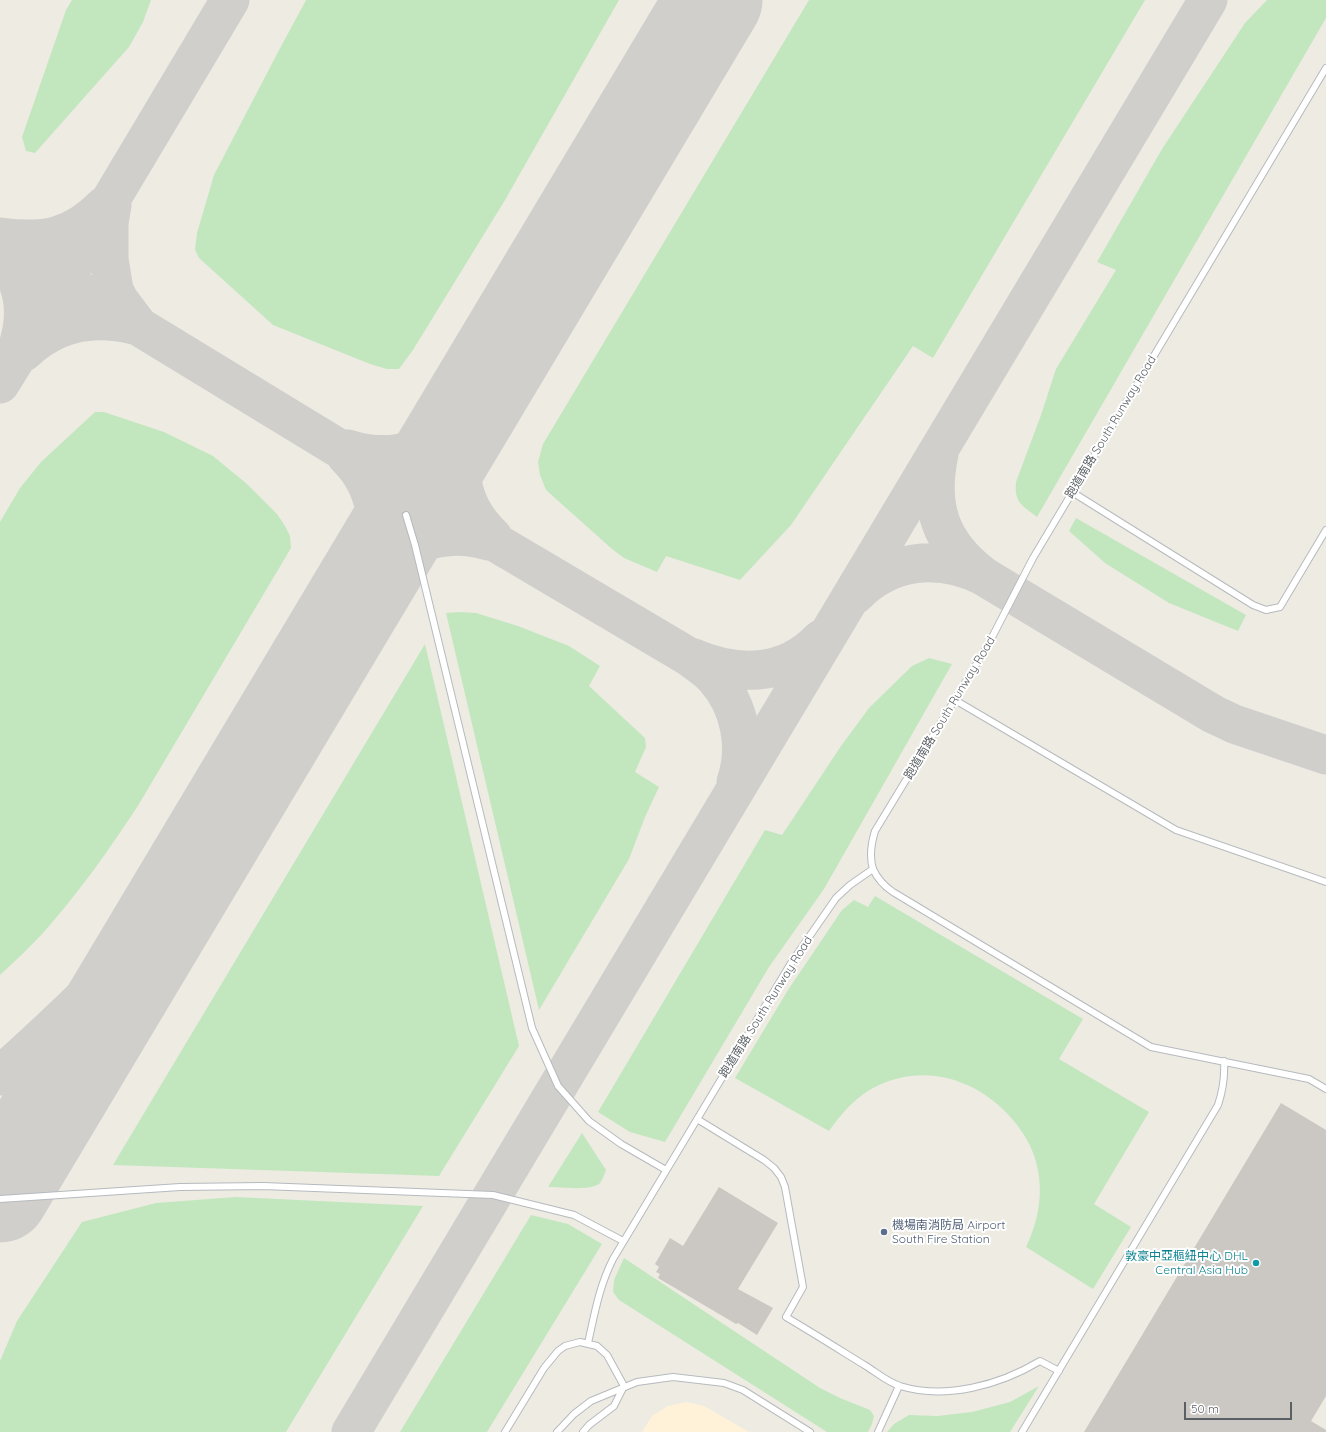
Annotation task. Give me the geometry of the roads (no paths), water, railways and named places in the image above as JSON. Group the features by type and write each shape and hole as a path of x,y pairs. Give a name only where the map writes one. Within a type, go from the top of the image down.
{"lane":[{"name":"跑道南路 South Runway Road","path":"588,1343 604,1276 623,1241 776,986 827,911 843,891 873,869 870,861 870,850 875,831 955,700 998,626 1026,570 1072,492 1326,68"},
{"path":"1072,492 1253,605 1266,610 1280,607 1326,530"},
{"path":"406,515 419,560 532,1028 558,1086 589,1121 621,1144 666,1170"},
{"path":"955,700 1172,828 1193,837 1326,882"},
{"path":"873,869 877,878 883,885 893,892 1151,1046 1309,1079 1326,1089"},
{"path":"1022,1432 1218,1106 1223,1091 1225,1076 1224,1061"},
{"path":"697,1119 764,1160 774,1168 781,1177 788,1198 804,1288 786,1317 899,1386 920,1391 941,1392 970,1388 1026,1369 1040,1361 1059,1371"},
{"path":"0,1199 195,1187 263,1186 493,1195 574,1214 623,1241"},
{"path":"505,1432 544,1368 558,1351 572,1343 588,1343 596,1346 607,1355 624,1386"},
{"path":"557,1432 574,1414 591,1401 624,1386 637,1382 673,1376 724,1383 743,1390 810,1432"},
{"path":"583,1432 588,1425 614,1406 624,1386"},
{"path":"878,1432 899,1386"}],"place":[{"name":"機場南消防局 Airport South Fire Station","path":"884,1232"},
{"name":"敦豪中亞樞紐中心 DHL Central Asia Hub","path":"1256,1263"}]}
